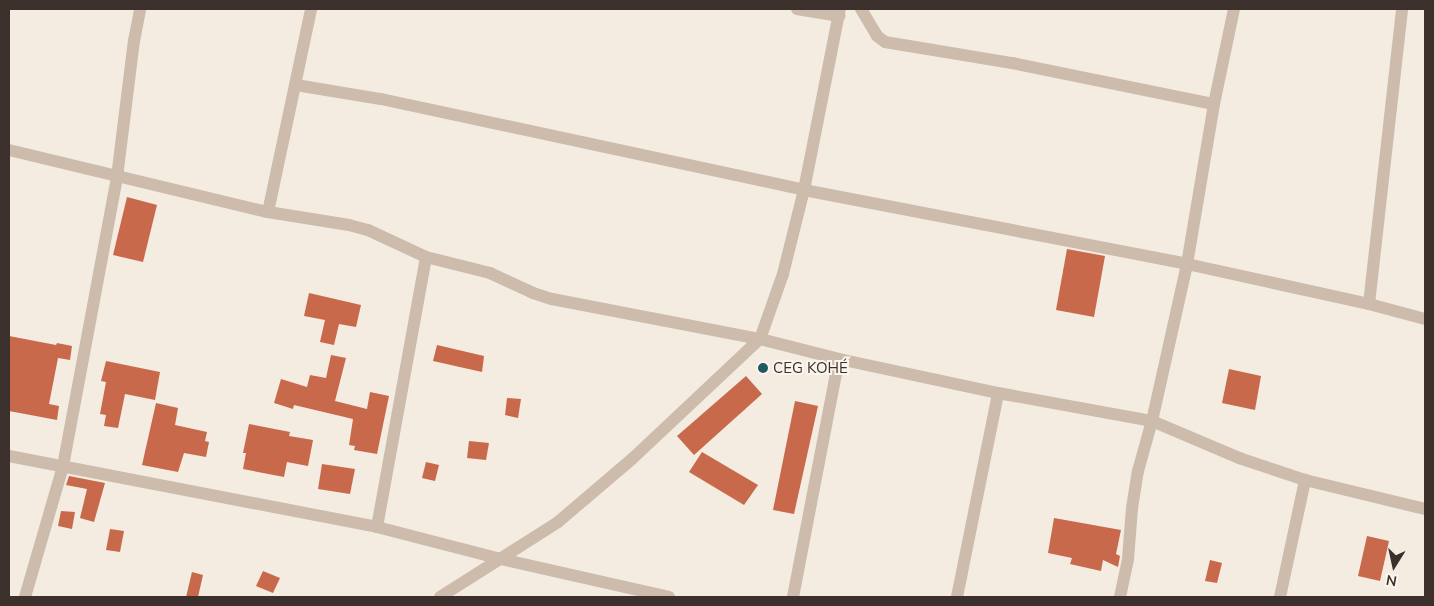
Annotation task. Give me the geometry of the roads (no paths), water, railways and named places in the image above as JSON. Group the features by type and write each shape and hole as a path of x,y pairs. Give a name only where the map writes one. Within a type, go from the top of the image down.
{"street":[{"path":"25,597 63,466 117,177 134,41 140,9"},
{"path":"268,212 311,9"},
{"path":"440,597 558,522 632,459 760,339 783,274 804,190 840,12 797,9"},
{"path":"861,9 877,36 885,42 1012,63 1214,104"},
{"path":"1120,597 1128,559 1136,480 1152,421 1187,264 1214,104 1234,9"},
{"path":"1369,304 1402,9"},
{"path":"296,85 381,99 804,190 1187,264 1369,304 1425,319"},
{"path":"9,150 268,212 349,225 368,230 426,257 490,273 533,293 552,299 760,339 839,359 998,393 1152,421 1239,458 1305,480 1425,510"},
{"path":"378,527 426,257"},
{"path":"793,597 839,359"},
{"path":"957,597 998,393"},
{"path":"9,456 378,527 669,597"},
{"path":"1280,597 1305,480"}],"place":[{"name":"CEG KOHÉ","path":"763,368"}]}
